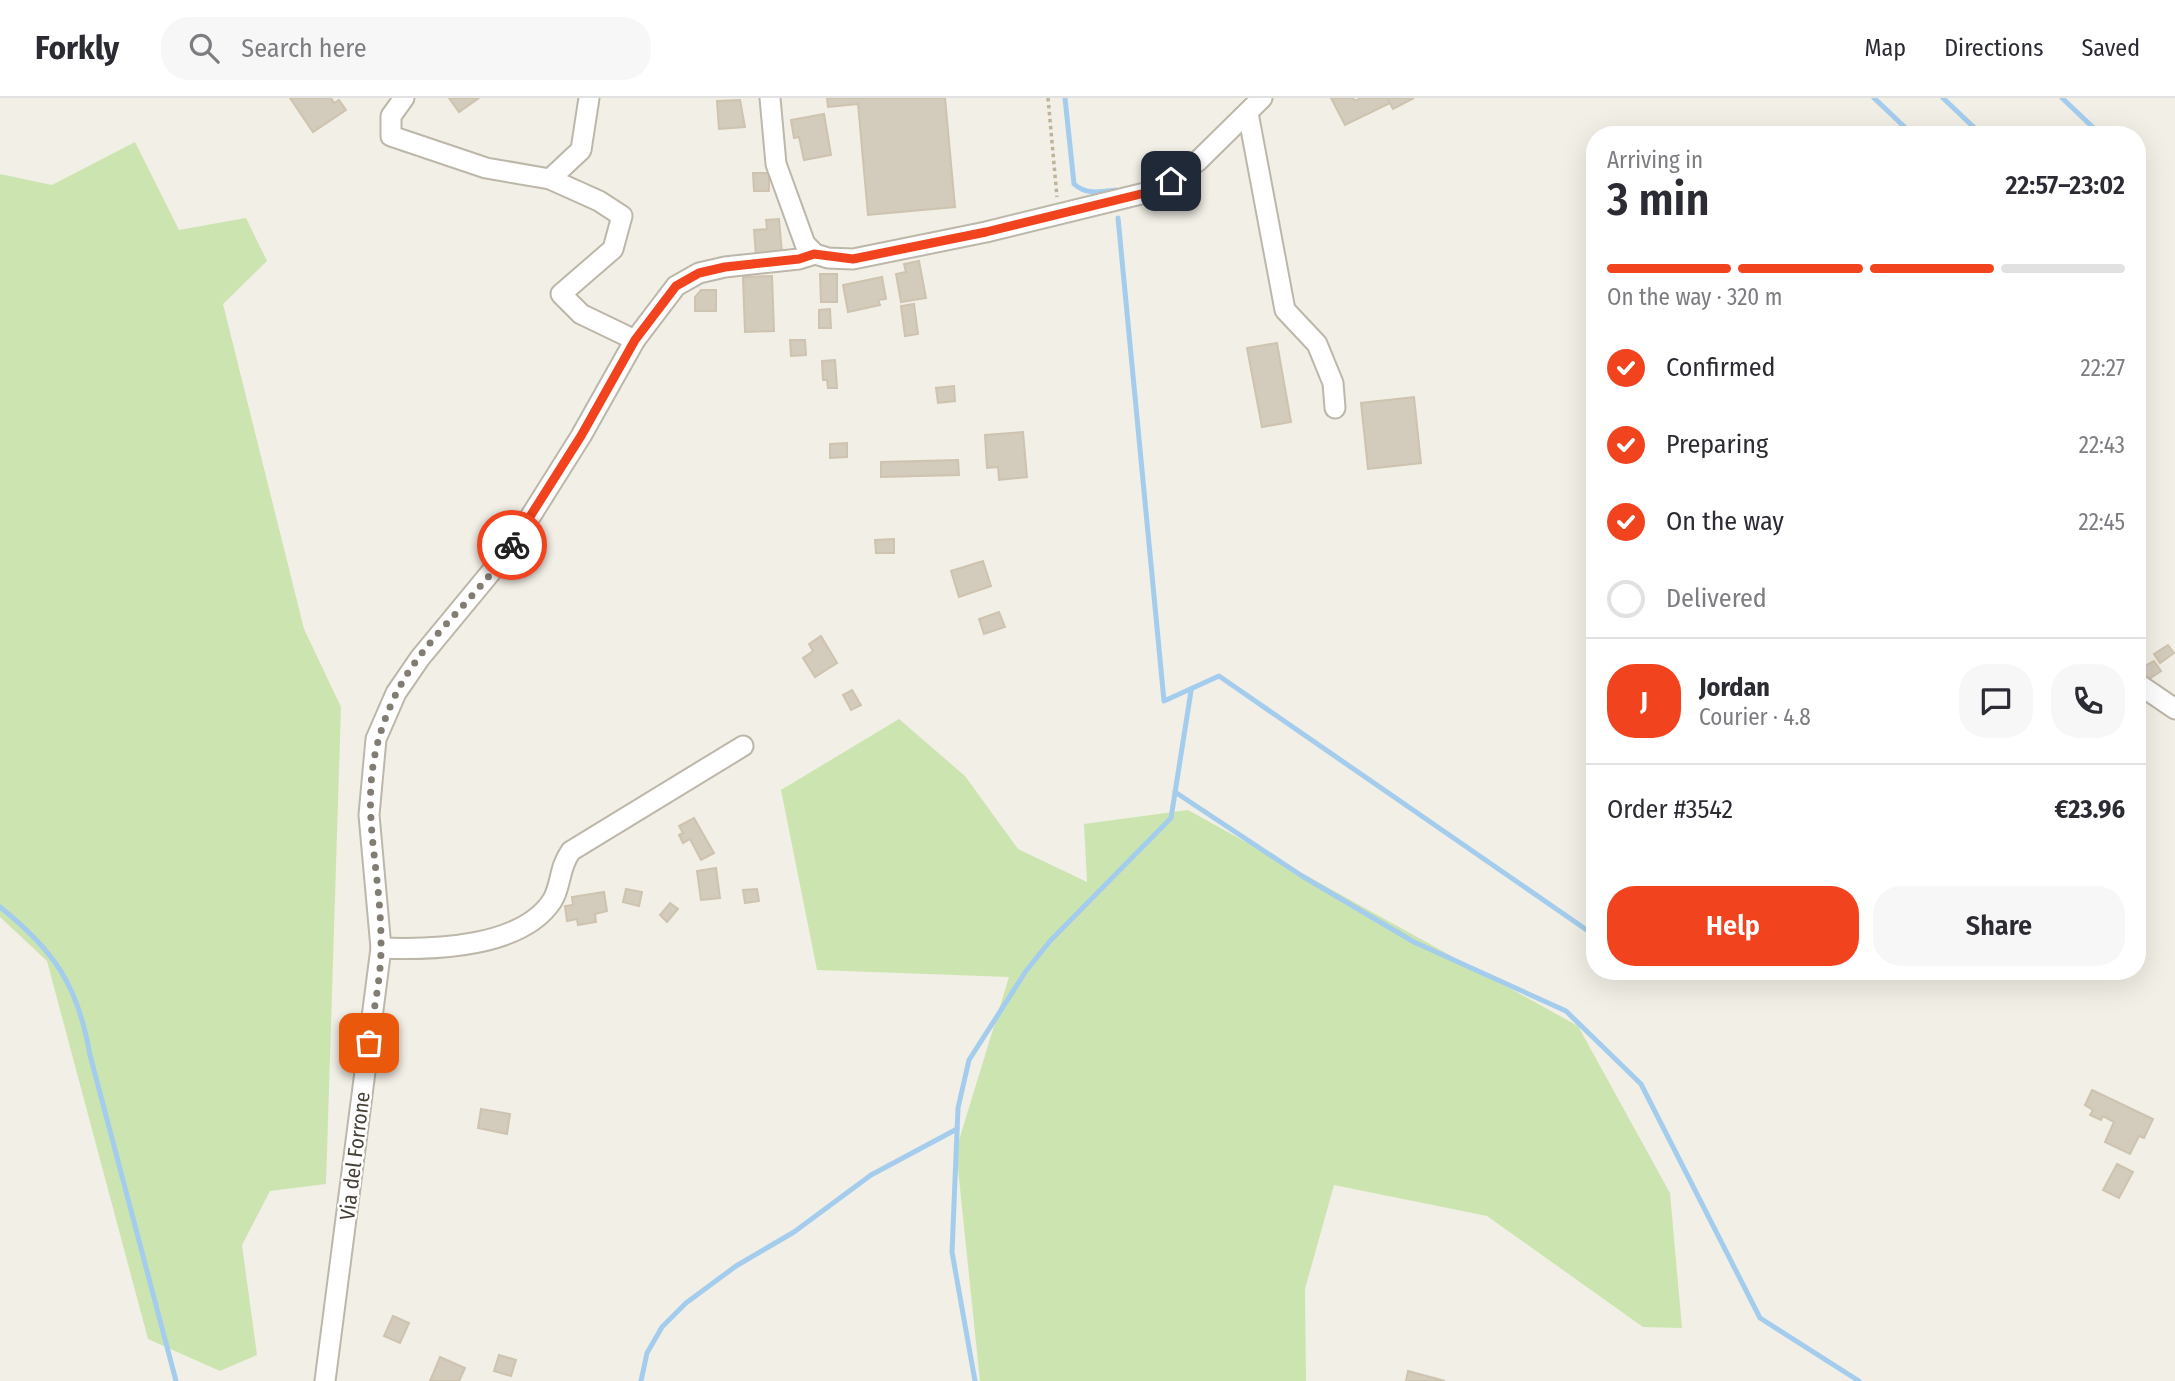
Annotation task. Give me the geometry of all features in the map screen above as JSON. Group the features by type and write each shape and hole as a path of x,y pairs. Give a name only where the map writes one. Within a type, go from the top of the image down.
{"street":[{"path":"404,98 391,116 391,136 486,167 550,179 599,201 622,216 613,249 561,294 581,314 635,340"},
{"path":"550,179 581,150 589,98"},
{"path":"770,98 776,164 805,244 814,254 853,259 986,232 1145,193 1171,181 1198,161 1262,98"},
{"path":"1248,113 1285,310 1317,344 1333,383 1335,408"},
{"name":"Via del Forrone","path":"325,1381 381,948 369,815 376,739 396,693 419,658 510,548 581,436 635,340 676,286 699,273 799,259 814,254"},
{"path":"2146,689 2175,709"},
{"path":"381,948 432,950 471,944 505,933 534,918 552,901 561,864 571,851 743,746"}],"path":[{"path":"1048,98 1059,214"}],"green space":[{"path":"135,142 179,230 246,218 267,261 223,304 304,629 341,707 326,1184 270,1191 242,1245 257,1355 220,1371 148,1339 47,961 0,917 0,174 52,185"},
{"path":"899,719 965,776 1018,849 1087,882 1084,824 1188,810 1578,1026 1670,1193 1682,1328 1643,1327 1487,1216 1334,1185 1305,1289 1306,1381 980,1381 956,1150 1009,977 817,970 781,790"}],"building":[{"path":"290,98 331,98 334,103 339,100 346,110 313,132"},
{"path":"449,98 479,98 459,112"},
{"path":"827,98 945,98 955,207 868,215 858,104 828,107"},
{"path":"1331,98 1353,98 1355,101 1361,98 1387,98 1390,103 1345,125"},
{"path":"1387,98 1414,98 1393,109"},
{"path":"740,100 745,127 719,129 717,101"},
{"path":"824,114 831,155 804,160 799,137 794,138 791,120"},
{"path":"753,173 769,173 769,191 754,191"},
{"path":"779,219 782,253 756,255 754,230 767,229 766,220"},
{"path":"919,261 926,298 901,302 896,274 906,272 904,264"},
{"path":"820,274 837,274 837,302 821,302"},
{"path":"772,276 774,331 745,332 743,277"},
{"path":"882,277 886,299 878,300 880,305 848,312 843,285"},
{"path":"701,290 716,290 716,311 695,311 695,297"},
{"path":"914,304 918,334 905,336 901,306"},
{"path":"830,309 831,328 819,328 819,310"},
{"path":"790,340 805,340 806,355 791,356"},
{"path":"1277,343 1291,422 1262,427 1247,348"},
{"path":"835,360 837,388 828,388 827,380 823,380 822,361"},
{"path":"954,386 955,401 938,403 936,388"},
{"path":"1414,397 1421,463 1368,469 1361,403"},
{"path":"1023,432 1027,477 999,480 998,467 987,468 985,435"},
{"path":"847,443 847,457 830,458 830,444"},
{"path":"958,460 959,475 881,477 881,462"},
{"path":"894,539 894,553 876,553 875,540"},
{"path":"983,561 991,586 959,597 951,571"},
{"path":"999,612 1005,627 984,634 979,619"},
{"path":"821,636 837,663 815,677 803,658 813,651 809,644"},
{"path":"2168,645 2174,653 2160,663 2154,654"},
{"path":"2154,661 2161,671 2146,681 2146,665"},
{"path":"852,690 861,705 851,710 843,695"},
{"path":"694,818 714,853 701,860 690,839 683,843 679,835 683,833 679,826"},
{"path":"716,868 720,898 701,900 697,871"},
{"path":"626,889 642,892 639,906 623,902"},
{"path":"757,889 759,901 745,903 743,890"},
{"path":"604,892 607,911 595,914 596,922 578,925 577,919 567,921 565,906 573,905 572,897"},
{"path":"670,903 678,909 667,922 660,915"},
{"path":"2092,1090 2153,1119 2144,1138 2139,1136 2130,1154 2105,1142 2114,1122 2103,1116 2101,1120 2090,1115 2093,1110 2085,1105"},
{"path":"481,1109 510,1114 507,1134 478,1128"},
{"path":"2117,1164 2133,1172 2119,1198 2103,1190"},
{"path":"393,1316 409,1323 400,1343 384,1336"},
{"path":"499,1355 516,1360 511,1376 494,1371"},
{"path":"440,1357 465,1368 459,1381 430,1381"},
{"path":"1408,1371 1445,1381 1406,1381"}],"waterway":[{"path":"1065,98 1074,184 1088,191 1116,190"},
{"path":"1874,98 1904,126"},
{"path":"1943,98 1973,126"},
{"path":"2062,98 2092,126"},
{"path":"1118,218 1164,701 1219,676 1586,929"},
{"path":"975,1381 952,1252 958,1108 969,1060 1026,971 1050,941 1171,818 1191,691"},
{"path":"1175,792 1302,876 1414,942 1566,1011 1641,1084 1760,1318 1859,1381"},
{"path":"0,907 36,939 49,955 71,989 79,1009 176,1381"},
{"path":"641,1381 647,1353 662,1327 686,1303 736,1266 794,1232 871,1175 957,1129"}],"way so far":[{"path":"369,1043 381,948 369,815 376,739 396,693 419,658 512,545"}],"route":[{"path":"512,545 658,306 676,286 699,273 725,267 799,259 814,254 828,258 853,259 986,232 1145,193 1171,181"}]}
